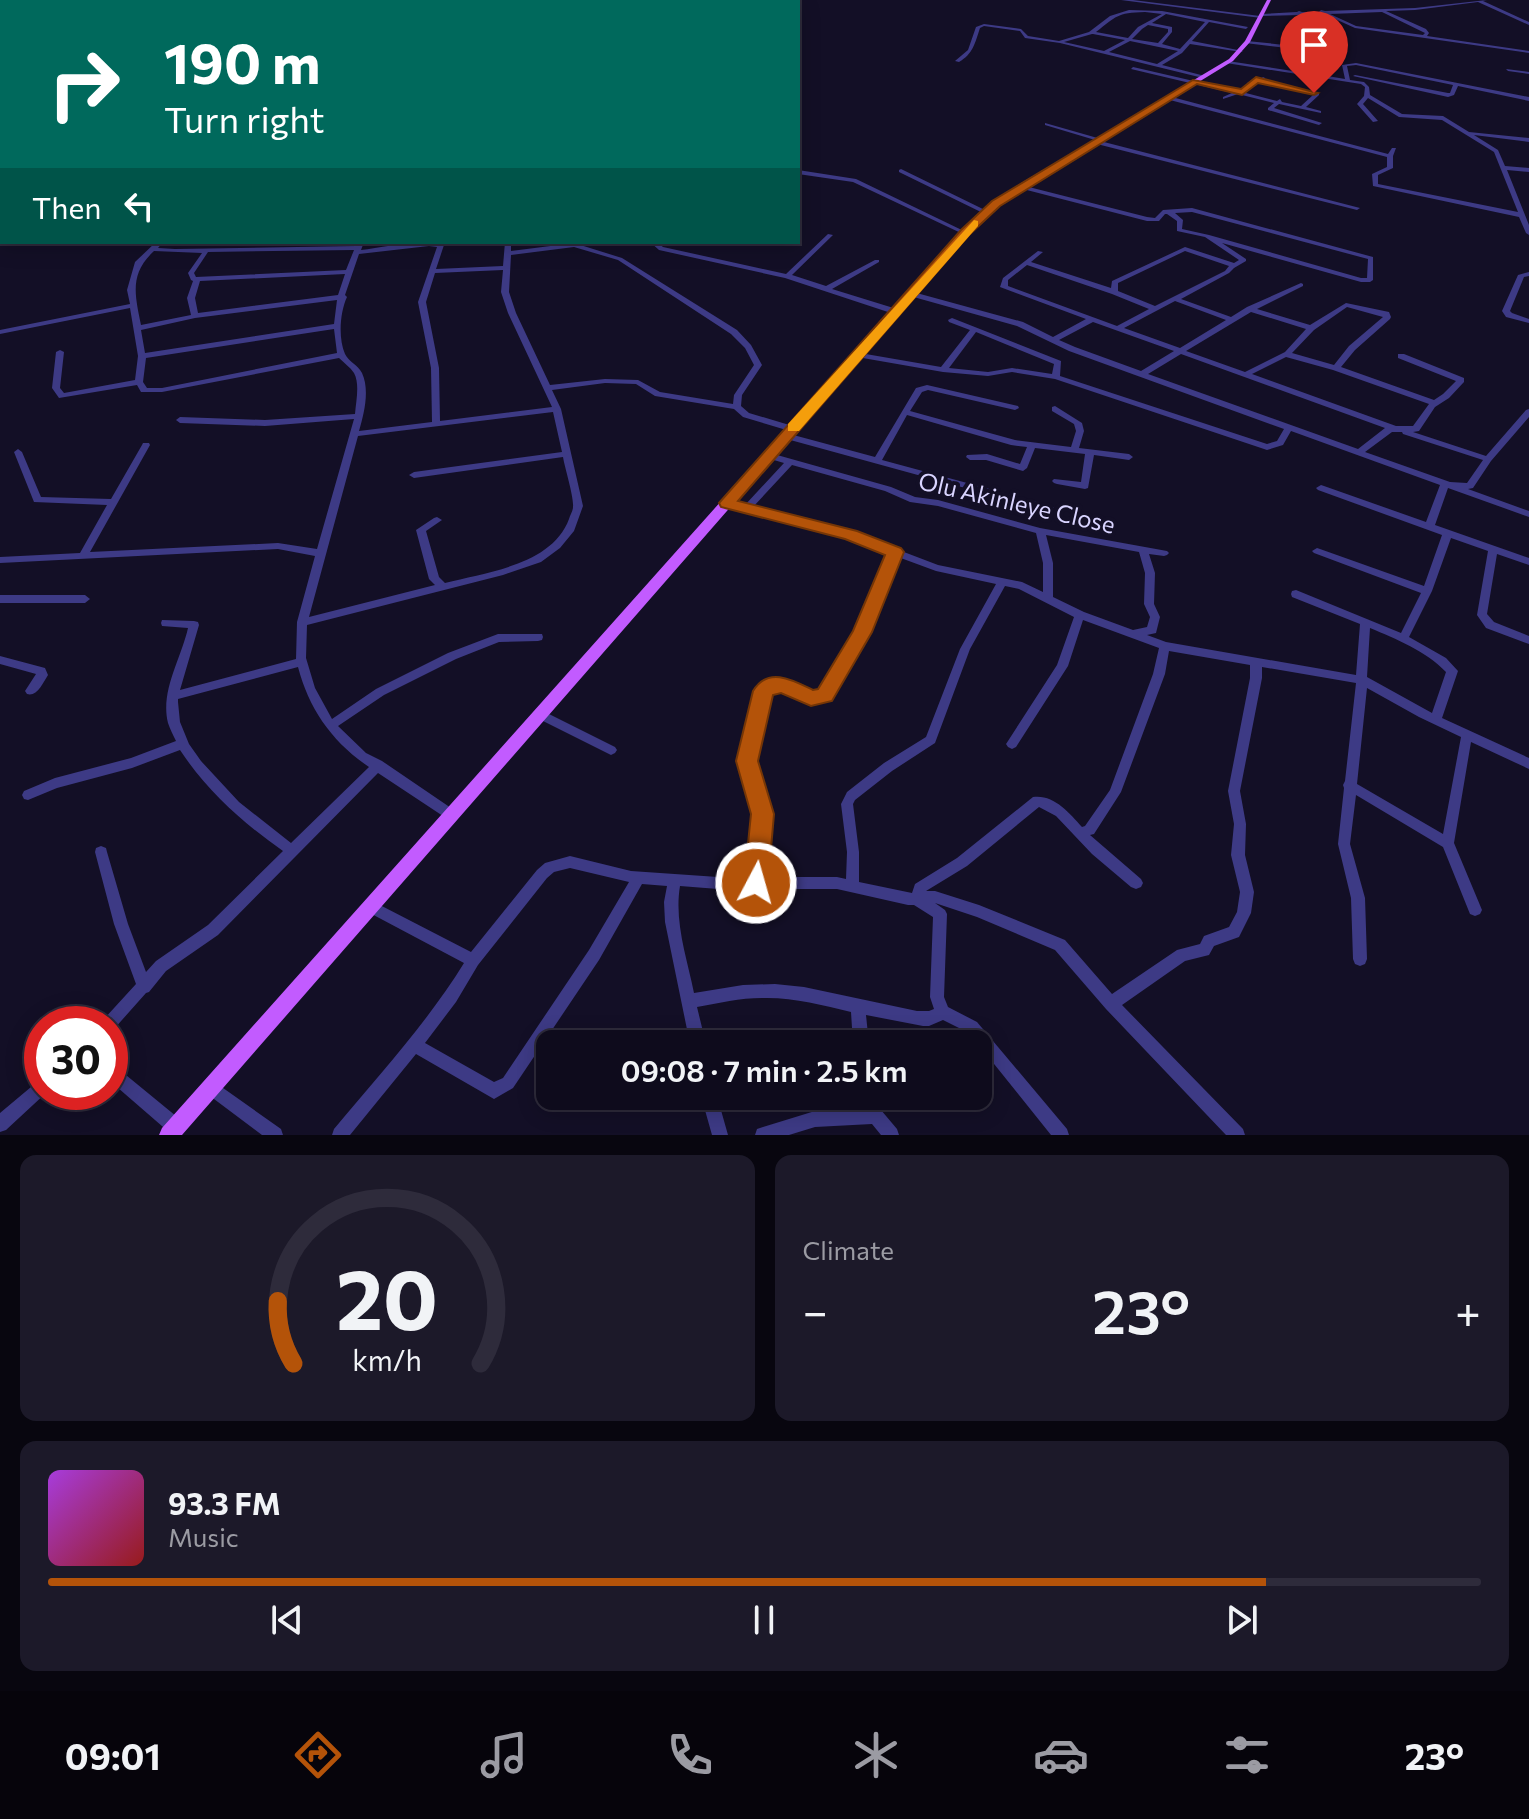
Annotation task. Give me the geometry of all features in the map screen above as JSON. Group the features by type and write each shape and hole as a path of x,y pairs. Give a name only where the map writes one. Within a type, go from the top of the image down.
{"main road":[{"path":"172,1131 965,233 1021,187 1228,62 1244,46 1269,0"}],"street":[{"path":"1123,0 1262,16 1297,11 1382,11 1485,0"},
{"path":"1479,1 1529,24"},
{"path":"1093,33 1110,16 1127,11 1195,17 1246,28"},
{"path":"1297,11 1319,23"},
{"path":"1321,11 1355,27 1529,52"},
{"path":"1382,11 1424,30 1427,33 1424,36"},
{"path":"1106,52 1129,40 1140,28 1164,14"},
{"path":"1159,65 1181,51 1208,21"},
{"path":"1150,24 1172,29 1159,45"},
{"path":"957,61 968,56 975,45 979,25 1021,30 1027,37 1159,65 1242,92 1319,112"},
{"path":"1060,42 1093,33 1181,51"},
{"path":"1188,42 1308,46 1300,64 1303,67 1301,74"},
{"path":"1228,62 1319,77 1347,77 1448,95 1452,94 1456,84"},
{"path":"1347,77 1344,65 1356,64 1529,99"},
{"path":"1133,68 1200,79"},
{"path":"1260,82 1274,69"},
{"path":"1508,70 1529,73"},
{"path":"1304,91 1303,88 1319,77"},
{"path":"1347,77 1365,85 1367,96 1396,114 1439,117 1493,149 1528,228"},
{"path":"1225,98 1242,92 1250,83 1260,82 1317,94 1303,107"},
{"path":"1367,96 1360,104 1375,121"},
{"path":"1168,98 1273,127 1392,152 1390,168 1375,174 1375,185 1521,215"},
{"path":"1274,111 1271,108 1280,101"},
{"path":"1259,123 1274,111"},
{"path":"1274,111 1319,123"},
{"path":"1273,127 1292,116"},
{"path":"1047,124 1097,141 1357,208"},
{"path":"1462,130 1529,140"},
{"path":"1493,149 1508,139"},
{"path":"1503,168 1529,170"},
{"path":"901,171 987,213"},
{"path":"800,172 854,180 965,233"},
{"path":"1021,187 1147,219 1157,220 1168,211 1192,210 1369,256 1373,259 1370,280 1179,230 1180,220 1168,211"},
{"path":"1517,207 1529,208"},
{"path":"787,276 830,235"},
{"path":"1118,328 1244,260 1209,237"},
{"path":"158,244 138,262 134,272 132,306 139,328 142,356 139,382 144,390 162,390 341,355"},
{"path":"152,249 206,251 439,244 442,248 422,302 435,368 436,424"},
{"path":"654,244 667,251 787,276 897,312"},
{"path":"302,622 415,594 439,583 537,560 557,546 569,531 578,506 557,409 512,313 504,282 509,247 574,245 606,254 648,274 734,332 743,340 758,365 757,371 738,395 737,407"},
{"path":"359,247 348,272 337,326 341,355 356,370 361,389 359,416 302,622 302,662 309,688 330,726 362,756 450,814"},
{"path":"1102,288 1185,249 1233,266"},
{"path":"197,280 191,273 206,251"},
{"path":"1040,252 1005,279 1004,287 1488,459"},
{"path":"828,288 877,261"},
{"path":"1026,263 1115,292 1155,309"},
{"path":"433,271 506,268"},
{"path":"197,280 348,272"},
{"path":"1529,274 1521,275 1506,311 1509,315 1529,321"},
{"path":"195,316 191,298 197,280"},
{"path":"1114,282 1115,292"},
{"path":"1142,374 1250,309 1301,285"},
{"path":"913,294 1020,324 1052,340 1142,374 1529,514"},
{"path":"139,328 195,316 343,297"},
{"path":"1175,299 1232,320"},
{"path":"1287,354 1311,328 1346,305 1386,314 1387,317 1352,348 1336,368"},
{"path":"0,332 132,306"},
{"path":"1250,309 1311,328"},
{"path":"1052,340 1093,319"},
{"path":"952,320 1058,363 1056,377"},
{"path":"142,356 337,326"},
{"path":"943,370 956,357 963,340 975,329"},
{"path":"60,352 56,388 62,396 139,382"},
{"path":"1247,374 1281,354 1287,354 1434,403"},
{"path":"860,355 943,370 988,374 1012,370 1056,377 1258,445 1273,447 1280,443 1289,428"},
{"path":"1358,453 1390,429 1418,427 1434,403 1446,396 1460,378 1401,356"},
{"path":"547,388 605,381 638,382 658,394 737,407 746,415 790,432 877,461 1049,508"},
{"path":"877,461 919,390 927,387 1015,408"},
{"path":"354,434 557,409"},
{"path":"1055,409 1078,423 1080,431 1074,450"},
{"path":"905,412 1032,445 1129,457"},
{"path":"1445,485 1470,486 1488,459 1529,412"},
{"path":"180,420 265,423 359,416"},
{"path":"83,556 146,445"},
{"path":"970,457 992,458 1023,468 1032,445"},
{"path":"18,452 37,500 111,502"},
{"path":"1057,481 1085,486 1090,453"},
{"path":"414,475 567,454"},
{"name":"Olu Akinleye Close","path":"770,456 888,489 913,500 938,503 1040,531 1164,553"},
{"path":"748,507 791,461"},
{"path":"1430,525 1445,485"},
{"path":"1321,488 1529,562"},
{"path":"727,503 851,535 936,568 1022,586 1080,615 1165,646 1363,680 1436,720 1529,764"},
{"path":"437,520 421,530 439,583"},
{"path":"1040,531 1048,563 1048,597"},
{"path":"1403,639 1427,591 1448,532"},
{"path":"0,560 278,546 320,553"},
{"path":"1493,548 1482,615 1490,625 1529,640"},
{"path":"1134,634 1152,630 1155,617 1149,604 1150,573 1143,550"},
{"path":"1317,551 1427,591"},
{"path":"756,883 763,814 747,761 764,691 772,685 784,685 811,698 825,695 863,632 895,552"},
{"path":"852,887 853,852 847,804 851,796 888,767 931,740 965,649 1002,583"},
{"path":"1296,594 1403,639 1444,661 1452,671 1436,720"},
{"path":"0,599 85,599"},
{"path":"1012,744 1062,666 1067,644 1080,615"},
{"path":"166,623 194,625 174,696 173,717 177,734 212,784 234,808 291,850"},
{"path":"1360,959 1358,898 1344,844 1363,680 1365,623"},
{"path":"330,726 380,692 443,660 498,638 538,637"},
{"path":"1083,832 1089,830 1115,792 1165,658 1165,646"},
{"path":"0,660 41,671 42,675 31,691"},
{"path":"174,696 302,662"},
{"path":"1111,1004 1182,955 1204,950 1209,941 1234,932 1244,913 1247,892 1238,855 1240,824 1234,791 1256,678 1256,663"},
{"path":"539,714 611,750"},
{"path":"1467,734 1448,843 1475,910"},
{"path":"28,795 55,783 132,763 184,743"},
{"path":"126,1006 178,951 213,930 378,765"},
{"path":"1349,785 1448,843"},
{"path":"917,899 920,888 928,880 962,862 1037,801 1047,804 1083,832 1091,846 1136,883"},
{"path":"101,852 121,924 144,987"},
{"path":"340,1135 451,997 473,960 550,867 570,862 639,877 756,883 837,883 917,899 946,899 1054,942 1078,963 1111,1004 1237,1135"},
{"path":"414,1045 494,1091 501,1089 594,955 639,877"},
{"path":"675,879 672,922 695,1030"},
{"path":"917,899 940,914 937,997 942,1012 972,1027 1061,1135"},
{"path":"371,907 473,960"},
{"path":"690,1001 754,990 779,991 928,1021 942,1012"},
{"path":"858,1006 860,1030"},
{"path":"128,1088 172,1131"},
{"path":"211,1088 275,1135"},
{"path":"0,1124 24,1103"},
{"path":"713,1110 720,1135"},
{"path":"872,1110 891,1135"},
{"path":"763,1135 815,1119 875,1116"}],"slow traffic":[{"path":"794,428 974,224"}],"route":[{"path":"756,883 763,814 747,761 764,691 772,685 784,685 815,699 828,692 863,632 895,552 851,535 727,503 965,233 996,204 1196,81 1242,92 1256,80 1314,93"}]}
